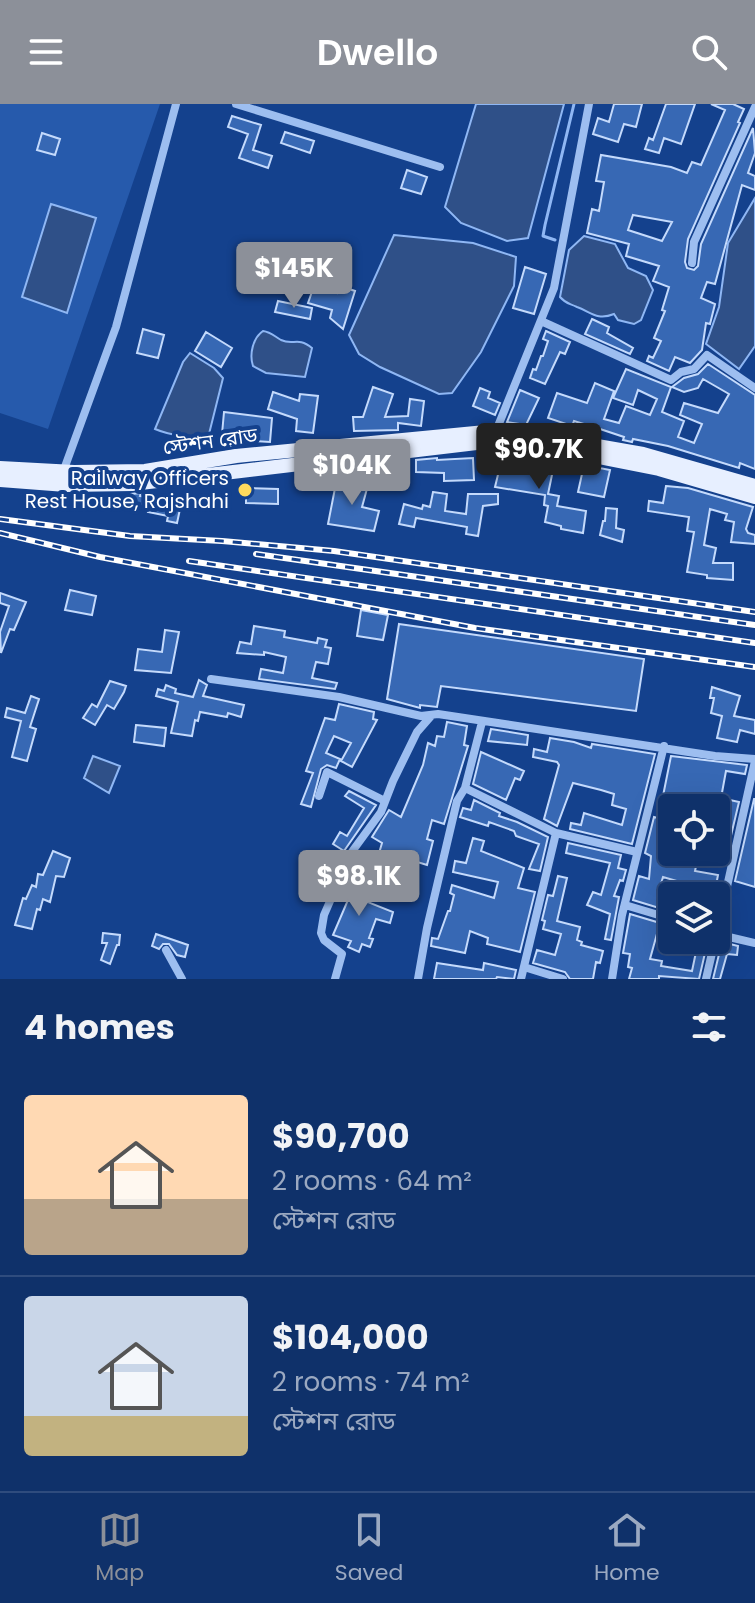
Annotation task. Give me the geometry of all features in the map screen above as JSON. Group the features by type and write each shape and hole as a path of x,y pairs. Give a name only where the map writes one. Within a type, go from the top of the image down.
{"main road":[{"name":"স্টেশন রোড","path":"0,468 63,472 145,471 236,456 496,431 643,454 755,486"},
{"name":"স্টেশন রোড","path":"0,480 66,485 132,484 485,442 573,452 659,469 755,497"}],"street":[{"path":"63,472 116,327 176,104"},
{"path":"236,104 440,167"},
{"path":"496,431 554,288 589,104"},
{"path":"692,263 694,242 755,107"},
{"path":"541,321 671,380 681,372 694,369 707,355 755,388"},
{"path":"211,679 319,693 421,716 438,714 755,760 728,882"},
{"path":"335,979 342,954 324,940 321,933 324,915 351,853 381,812 417,732 431,716"},
{"path":"418,979 457,801 465,788 482,722"},
{"path":"612,979 625,905 664,746"},
{"path":"319,796 327,772 385,801"},
{"path":"465,788 556,833 637,852"},
{"path":"521,979 556,833"},
{"path":"625,905 658,915"},
{"path":"730,939 755,943"},
{"path":"166,950 182,979"},
{"path":"706,979 712,954"},
{"path":"524,967 563,979"}],"shaded area":[{"path":"0,104 160,104 48,429 0,413"},
{"path":"476,104 564,104 528,238 507,241 461,223 445,207"},
{"path":"755,198 755,346 739,369 706,344 719,307 728,243"},
{"path":"51,204 96,218 67,313 22,297"},
{"path":"394,235 473,243 516,257 514,286 481,352 452,393 439,394 380,367 359,354 349,335"},
{"path":"584,236 615,244 628,268 646,276 653,290 641,320 634,324 618,320 614,314 599,316 560,297 569,250"},
{"path":"263,331 285,342 303,343 312,348 305,377 266,373 253,366 253,347"},
{"path":"190,353 214,368 223,378 209,434 202,440 155,429 183,362"},
{"path":"93,756 120,766 109,793 84,778"}],"building":[{"path":"614,104 642,104 636,127 624,124 618,142 593,134 598,118 609,122"},
{"path":"666,104 695,104 681,144 664,138 659,153 645,149 649,138 653,140"},
{"path":"711,104 733,104 744,109 688,239 687,268 694,270 698,266 701,244 753,128 755,153 748,173 755,176 755,190 742,185 715,284 707,282 701,298 715,304 710,324 706,323 702,350 690,363 675,357 669,371 647,361 649,356 653,358 661,341 654,338 665,311 662,310 669,287 653,281 659,266 626,256 629,244 587,233 592,209 599,211 604,182 596,181 601,155 671,167 687,173 692,162 701,165 725,110","holes":["633,215 672,222 662,241 628,230"]},
{"path":"232,116 261,125 253,150 272,156 268,168 239,158 248,134 228,127"},
{"path":"285,132 314,141 310,153 281,143"},
{"path":"42,133 60,139 55,155 37,150"},
{"path":"407,170 427,177 421,194 401,188"},
{"path":"525,267 546,274 534,314 513,308"},
{"path":"314,286 337,293 340,286 355,291 343,329 330,318 332,310 308,303"},
{"path":"278,301 312,308 310,319 275,312"},
{"path":"592,319 609,327 607,333 633,348 630,354 585,334"},
{"path":"143,329 164,335 158,358 137,353"},
{"path":"546,331 570,342 565,354 560,352 545,384 530,378 543,356 548,341 543,339"},
{"path":"206,332 232,348 221,367 195,351"},
{"path":"708,364 755,395 755,469 740,463 739,468 668,446 623,440 624,437 574,421 572,426 548,418 557,393 587,403 595,383 614,391 604,419 619,423 626,406 650,415 657,399 638,390 633,405 613,398 626,369 671,387 662,412 684,421 678,437 694,443 702,424 680,415 684,403 718,413 729,394 703,379 698,388 684,392 672,387 684,378 698,374"},
{"path":"373,387 393,394 385,417 408,416 410,399 424,401 421,426 398,423 398,430 354,431 353,417 363,417"},
{"path":"480,388 490,392 488,398 500,403 495,415 473,406"},
{"path":"520,390 539,398 526,425 507,422"},
{"path":"273,392 299,401 300,394 318,396 313,433 296,431 297,419 268,409"},
{"path":"224,412 272,418 270,442 239,440 238,446 221,445"},
{"path":"503,454 514,455 513,459 553,470 548,494 559,496 557,506 586,511 583,533 545,522 548,506 544,505 545,495 495,487"},
{"path":"473,458 474,480 444,481 444,473 416,472 416,460"},
{"path":"584,465 610,470 604,497 578,492"},
{"path":"337,478 368,485 362,507 379,511 374,531 328,524"},
{"path":"666,486 688,488 753,507 746,529 755,535 755,544 731,542 734,522 725,520 727,514 710,509 704,545 716,548 713,563 733,563 733,580 707,578 707,575 687,572 694,532 687,531 689,517 648,511 649,501 663,503"},
{"path":"246,488 278,489 278,504 246,503"},
{"path":"433,492 447,494 445,511 466,514 468,494 498,494 498,504 483,506 478,536 466,534 467,527 416,518 414,527 399,524 404,504 422,509 423,505 430,507"},
{"path":"141,493 140,496 161,500 160,505 180,509 177,523 167,521 168,516 148,512 149,506 129,502 131,494"},
{"path":"606,508 617,509 616,528 624,530 622,542 600,535"},
{"path":"70,590 96,596 92,615 65,610"},
{"path":"0,593 26,602 14,630 10,629 1,653 0,632 9,606 0,603"},
{"path":"361,610 388,615 383,640 357,636"},
{"path":"399,624 644,659 636,711 441,686 437,707 420,705 420,708 387,699"},
{"path":"254,626 285,631 284,637 317,643 318,638 327,640 325,647 331,648 328,664 316,662 312,678 337,683 335,689 259,679 261,669 283,673 286,657 264,652 264,655 237,653 240,642 251,644"},
{"path":"165,630 179,632 171,673 135,670 138,649 162,652"},
{"path":"199,680 207,685 203,696 244,705 241,717 200,712 192,736 171,733 178,702 156,696 158,689 164,691 166,685 176,689 175,693 193,697"},
{"path":"110,681 126,686 124,692 114,709 107,705 95,725 83,718 92,704 97,707"},
{"path":"712,687 740,696 734,716 755,720 755,734 740,730 737,742 717,738 722,716 711,713 714,698 710,698"},
{"path":"31,696 39,699 30,727 36,729 27,761 12,757 21,721 5,717 7,708 25,713"},
{"path":"339,704 374,712 373,719 377,720 352,767 341,761 351,743 334,736 326,753 340,759 336,768 327,765 321,769 311,807 301,804 313,773 306,771 325,718 335,720"},
{"path":"447,722 467,726 464,745 468,746 444,824 432,820 427,839 433,841 427,865 391,854 387,870 395,872 392,886 358,877 362,863 375,867 382,843 372,837 389,810 401,817 423,765 428,743 435,746 437,736 444,737"},
{"path":"136,725 166,728 164,746 134,742"},
{"path":"491,729 528,735 527,745 488,741"},
{"path":"550,738 591,748 592,744 655,754 632,844 570,829 571,823 581,825 584,813 622,825 626,809 612,805 614,794 601,790 573,783 557,826 544,819 559,765 533,757 534,749 547,752"},
{"path":"481,752 524,771 520,780 515,778 506,800 473,784"},
{"path":"671,756 747,765 745,774 726,771 722,794 663,794"},
{"path":"349,791 376,805 344,851 333,844 340,832 347,836 364,808 345,796"},
{"path":"755,799 755,887 735,881"},
{"path":"474,800 500,813 499,816 548,837 540,871 529,869 539,844 489,822 488,826 460,817 463,808 471,810"},
{"path":"730,800 739,802 730,840"},
{"path":"654,817 658,818 658,866 696,866 695,871 718,875 717,882 680,882 663,877 662,882 658,882 658,908 633,900 639,876 649,879 651,856 645,853"},
{"path":"473,838 484,841 481,851 524,868 518,888 535,892 520,952 487,944 488,938 470,931 465,953 431,946 432,938 438,939 450,911 454,895 450,893 452,885 494,898 498,882 453,872 455,861 466,863"},
{"path":"568,843 621,855 618,868 626,870 614,896 619,897 611,940 605,939 610,914 587,905 593,892 601,895 610,863 566,853"},
{"path":"53,851 70,858 64,877 56,876 50,902 43,899 32,929 15,925 23,898 26,899 32,885 36,887 38,874 43,875"},
{"path":"349,876 360,881 355,897 393,912 390,923 376,919 369,938 373,939 370,947 362,944 359,952 348,947 351,941 333,935 348,900 345,900 347,895 341,893"},
{"path":"558,876 567,878 557,921 580,927 577,940 582,942 581,945 603,951 600,963 596,962 593,979 570,979 565,972 533,963 537,950 555,955 561,934 543,929 545,921 542,920 548,895 553,896"},
{"path":"630,914 658,922 650,959 662,961 661,966 692,971 696,954 705,954 699,979 659,976 659,979 629,979 632,968 628,967 630,954 623,953"},
{"path":"103,933 120,935 110,964 101,960 107,943 102,943"},
{"path":"156,934 188,945 185,957 177,955 169,944 163,944 159,949 152,946"},
{"path":"730,944 738,946 737,955 727,954 730,954"},
{"path":"719,954 727,954 720,979 713,979"},
{"path":"437,963 483,970 484,963 516,970 514,979 434,979"}],"waterway":[{"path":"555,240 543,236 574,104"}],"railway":[{"path":"0,519 130,536 334,551 755,612"},
{"path":"0,533 100,557 475,628 755,667"},
{"path":"256,554 755,625"},
{"path":"189,561 755,643"}],"place":[{"name":"Railway Officers Rest House, Rajshahi","path":"245,490"}]}
